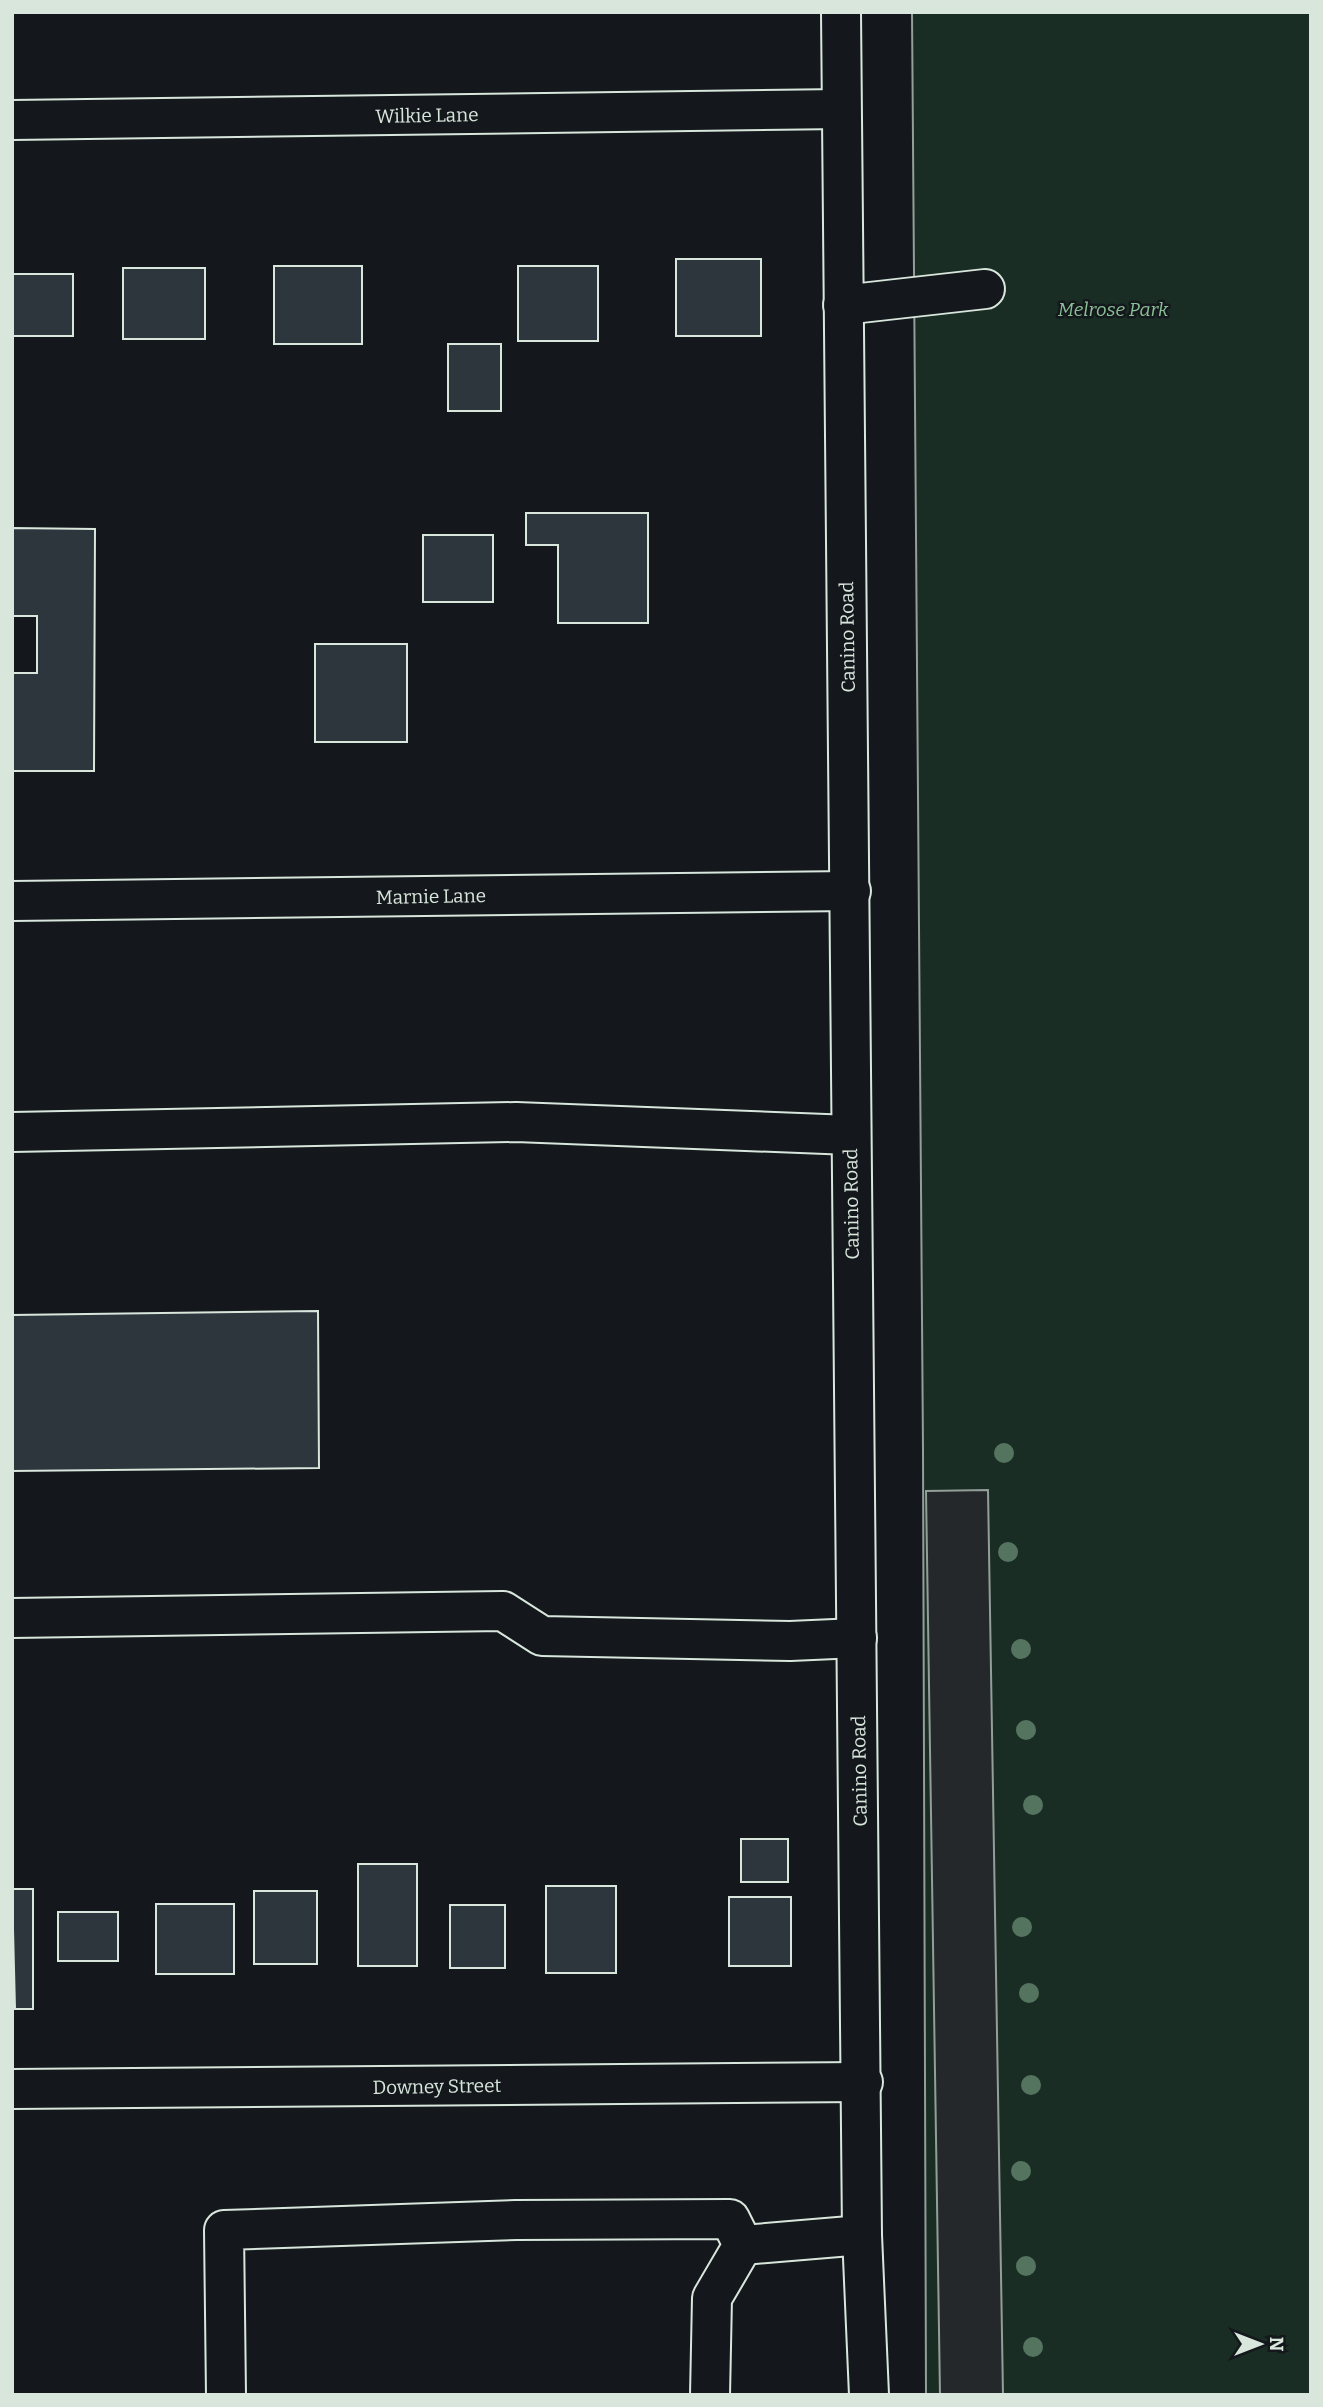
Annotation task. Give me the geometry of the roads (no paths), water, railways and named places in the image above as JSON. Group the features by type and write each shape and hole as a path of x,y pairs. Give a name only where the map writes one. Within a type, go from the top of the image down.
{"street":[{"name":"Canino Road","path":"841,12 850,1135 863,2082 862,2235 869,2395"},
{"name":"Wilkie Lane","path":"12,121 841,109"},
{"path":"843,306 985,289"},
{"name":"Marnie Lane","path":"12,901 850,891"},
{"path":"12,1132 516,1122 850,1135"},
{"path":"12,1618 503,1611 542,1636 790,1641 857,1638"},
{"name":"Downey Street","path":"12,2089 863,2082"},
{"path":"226,2395 224,2230 516,2220 730,2219 743,2245"},
{"path":"743,2245 862,2235"},
{"path":"710,2395 712,2298 743,2245"}],"park label":[{"name":"Melrose Park","path":"1113,309"}]}
